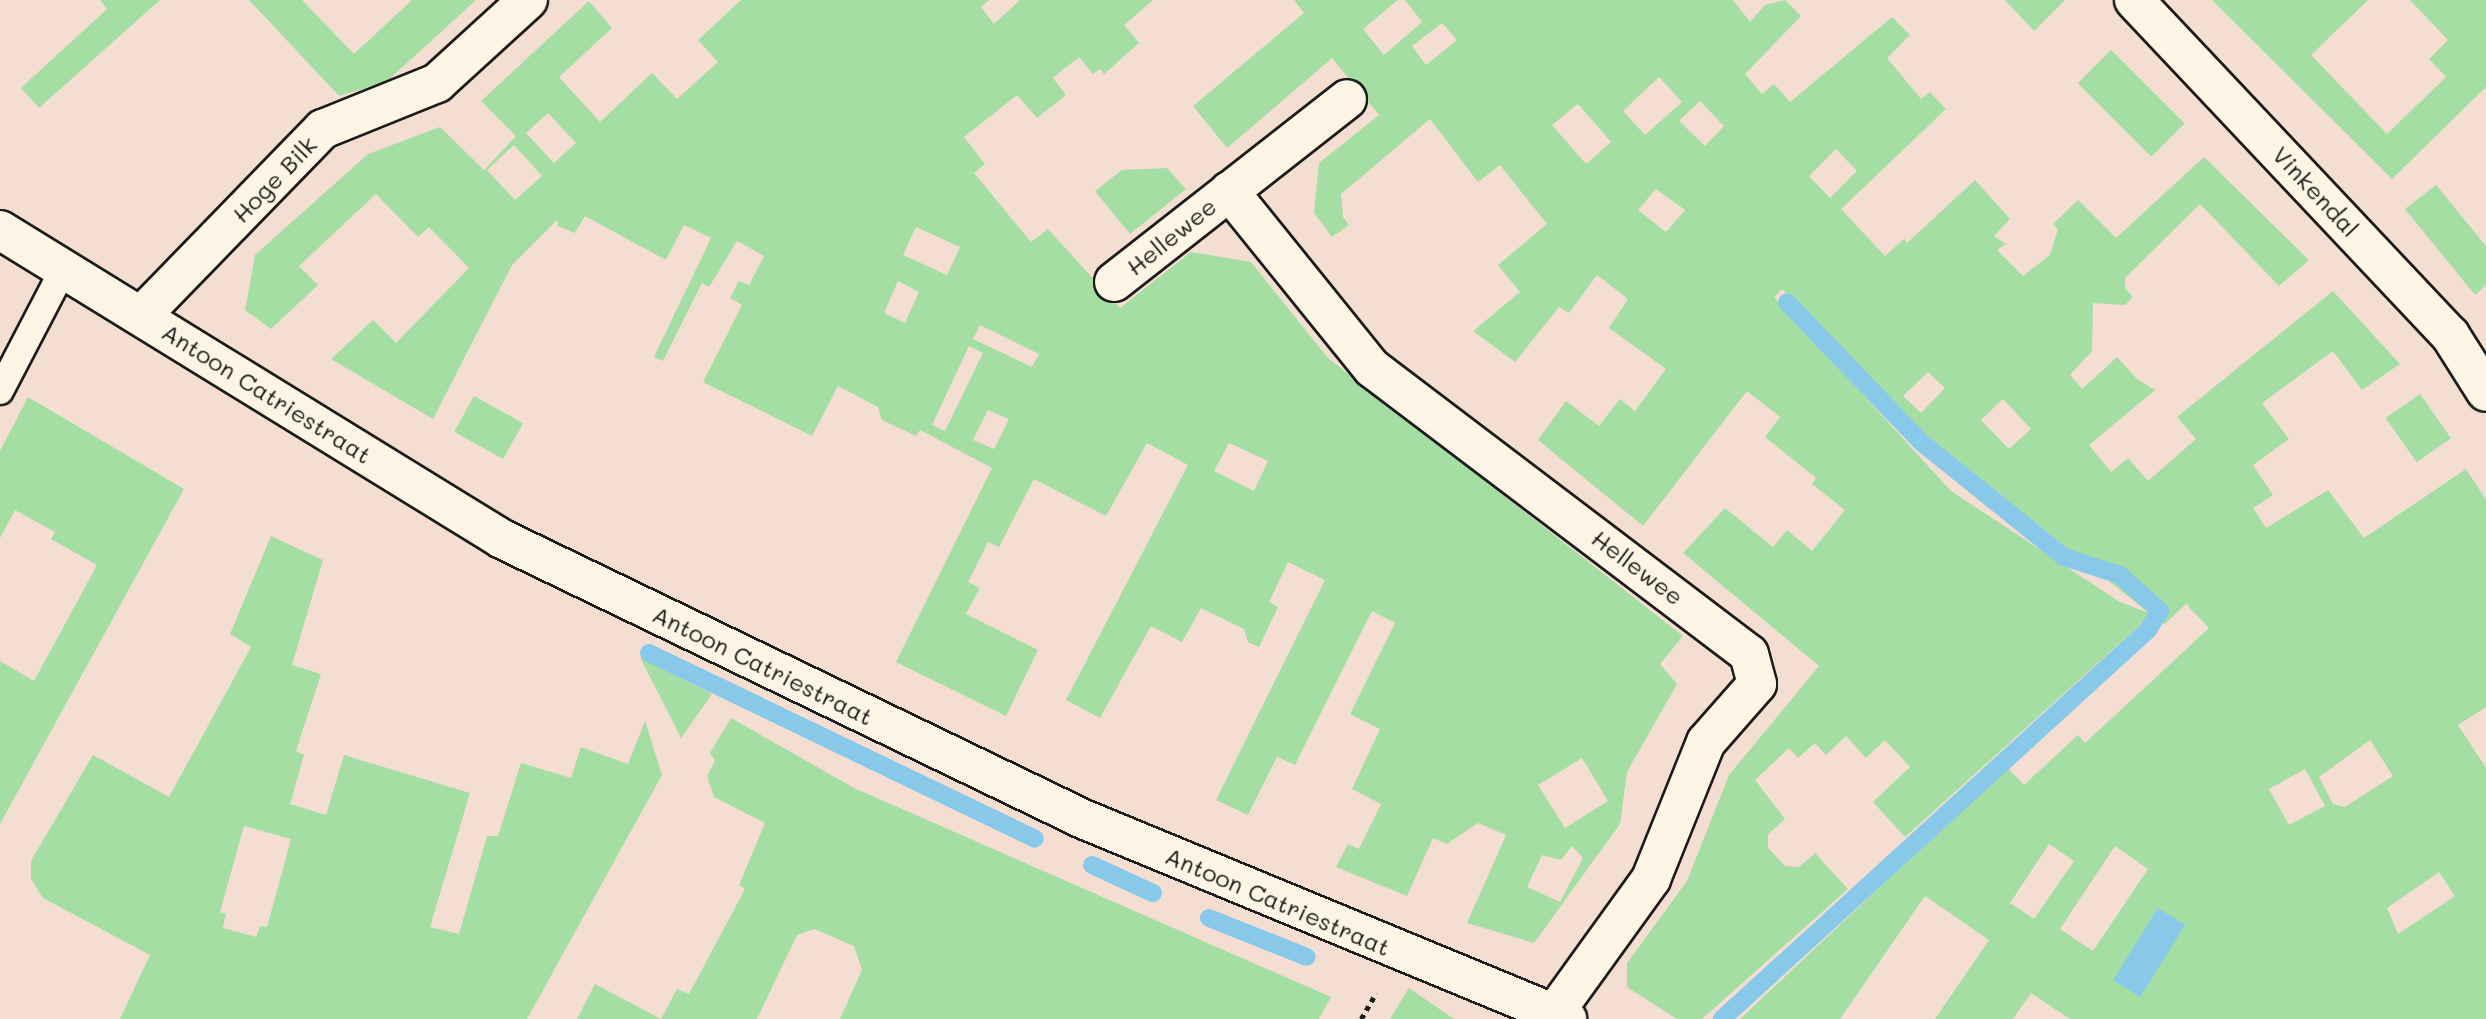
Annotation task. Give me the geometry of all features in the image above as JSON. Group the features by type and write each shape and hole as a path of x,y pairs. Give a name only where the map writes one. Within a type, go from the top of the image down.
{"street":[{"name":"Hoge Bilk","path":"142,315 323,129 437,83 528,0"},
{"name":"Vinkendal","path":"2134,0 2450,335 2486,392"},
{"name":"Hellewee","path":"1114,282 1347,99"},
{"name":"Hellewee","path":"1229,191 1372,368 1749,654 1757,684 1706,742 1651,879 1561,1016"},
{"name":"Antoon Catriestraat","path":"0,230 502,539 1083,819 1399,953 1561,1016"}],"lane":[{"path":"0,391 64,268"}],"green space":[{"path":"100,0 160,0 39,108 21,88 107,9"},
{"path":"249,0 302,0 354,54 412,0 476,0 386,82 339,96"},
{"path":"741,0 989,0 981,7 994,24 1020,0 1153,0 1124,25 1139,43 1104,74 1100,69 1093,74 1079,57 1053,78 1066,95 1037,118 1017,95 964,137 985,164 974,173 1031,242 1048,229 1120,308 1191,252 1251,262 1328,358 1683,636 1660,664 1677,684 1627,772 1620,824 1534,943 1467,923 1506,835 1478,823 1447,844 1433,838 1407,896 1336,867 1348,844 1359,849 1381,804 1352,789 1380,729 1350,714 1395,623 1372,611 1295,765 1277,757 1248,815 1216,800 1325,580 1288,562 1269,602 1278,607 1259,647 1248,642 1244,629 1201,608 1182,642 1151,626 1100,718 1066,700 1188,465 1147,443 1106,516 1034,479 999,547 988,542 968,582 980,588 966,614 1038,650 1006,716 896,662 992,468 920,430 916,436 882,420 878,407 838,386 812,436 703,382 742,305 730,298 739,281 749,285 764,256 737,241 709,287 702,283 663,361 654,357 711,238 684,225 666,260 585,216 575,233 558,226 557,220 512,265 433,419 331,359 373,320 396,343 469,268 429,227 418,237 376,194 299,266 318,285 271,329 245,310 255,255 368,154 440,127 484,170 516,136 481,101 589,1 612,28 559,77 600,122 652,73 677,99 718,62 698,40","holes":["548,113 576,143 554,163 526,133","514,145 542,176 515,200 487,170","916,227 960,247 947,275 903,255","898,281 919,292 905,323 884,313","980,325 1039,354 1032,367 973,339","969,346 983,353 945,431 932,425","988,410 1009,419 994,449 973,440","1229,443 1268,461 1254,491 1214,471","1582,758 1608,801 1565,828 1538,785","1572,846 1583,858 1560,902 1527,887 1542,855 1561,860"]},
{"path":"1294,0 1398,0 1363,29 1384,55 1422,22 1405,0 1733,0 1750,22 1765,5 1785,0 1801,16 1745,74 1762,94 1774,84 1790,102 1892,17 1910,35 1887,58 1921,99 1930,92 1946,109 1841,209 1885,256 1904,239 1907,243 1975,180 2010,219 1994,236 2006,244 1997,250 2023,276 2050,255 2058,229 2053,224 2078,200 2116,238 2204,157 2309,260 2279,286 2200,204 2125,278 2125,288 2133,297 2125,305 2093,303 2092,351 2070,375 2082,389 2117,357 2137,379 2155,390 2089,445 2111,472 2128,458 2148,481 2196,439 2177,417 2333,291 2400,364 2362,390 2333,351 2262,403 2289,439 2253,465 2273,495 2253,508 2266,528 2328,490 2364,538 2466,469 2486,500 2486,707 2458,725 2486,768 2486,1019 2070,1019 2031,993 2013,1019 1935,1019 1989,940 1925,896 1840,1019 1740,1019 2007,767 2024,785 2078,735 2085,743 2151,682 2209,628 2186,604 2165,624 2152,614 1905,837 1873,802 1910,767 1885,740 1866,758 1846,736 1826,755 1815,743 1798,758 1789,748 1755,780 1785,819 1768,834 1768,848 1785,866 1799,867 1815,853 1848,889 1702,1019 1677,1019 1627,987 1627,963 1687,881 1729,775 1819,666 1683,553 1725,508 1773,547 1787,530 1812,551 1845,510 1812,484 1816,478 1765,437 1780,417 1747,391 1643,526 1538,440 1566,401 1599,426 1620,399 1635,411 1666,369 1609,328 1628,299 1597,275 1569,313 1559,307 1515,362 1473,331 1520,292 1498,265 1547,224 1500,165 1478,182 1430,119 1341,194 1343,217 1349,225 1332,237 1314,213 1319,163 1379,115 1332,58 1227,148 1193,106 1304,13","holes":["1442,23 1457,40 1426,65 1412,46","1659,77 1682,102 1645,135 1623,111","1700,101 1724,126 1705,146 1679,121","1578,104 1611,142 1586,164 1552,125","1836,149 1857,171 1830,198 1809,176","1656,189 1685,210 1666,232 1638,210","1782,289 1916,428 2149,613 2120,602 1951,491 1774,297","1928,372 1945,388 1921,413 1903,396","2003,399 2031,429 2009,449 1981,420","2370,740 2393,776 2345,807 2333,804 2319,777","2305,769 2325,806 2289,825 2269,789","2049,844 2074,861 2034,919 2010,903","2115,846 2148,869 2093,951 2060,929","2439,872 2455,896 2398,934 2387,908"]},
{"path":"2005,0 2065,0 2034,31"},
{"path":"2212,0 2368,0 2311,55 2387,134 2446,77 2429,59 2448,40 2410,0 2486,0 2486,87 2392,179"},
{"path":"2111,50 2185,124 2151,157 2078,83"},
{"path":"1167,168 1186,189 1130,234 1095,191 1122,170"},
{"path":"2436,185 2486,246 2486,285 2475,295 2405,209"},
{"path":"2420,394 2451,438 2417,462 2386,418"},
{"path":"474,396 523,423 503,459 454,432"},
{"path":"28,397 184,489 0,824 0,661 34,681 97,565 51,539 55,532 15,510 0,538 0,451"},
{"path":"271,536 323,560 292,665 321,674 296,751 304,755 290,804 326,815 344,755 470,793 430,927 459,934 487,836 498,836 521,763 571,778 581,747 628,764 645,721 662,775 527,1019 120,1019 150,955 43,898 31,879 31,861 93,755 169,797 251,647 230,634","holes":["244,826 291,839 267,927 260,926 256,937 223,928 226,914 220,912"]},
{"path":"640,657 712,694 681,738"},
{"path":"731,718 854,788 1331,997 1319,1019 840,1019 862,970 854,946 814,929 797,935 757,1019 661,1019 677,989 689,994 745,889 739,885 765,823 714,797 707,776 715,761 710,753"},
{"path":"595,984 661,1019 577,1019"},
{"path":"1409,988 1454,1019 1390,1019"}],"water":[{"path":"2158,908 2185,925 2140,997 2113,980"}],"waterway":[{"path":"1722,1019 2148,630 2160,611 2120,575 2064,557 1922,443 1787,302"},
{"path":"649,653 1035,839"},
{"path":"1092,865 1153,893"},
{"path":"1209,918 1307,957"}]}
